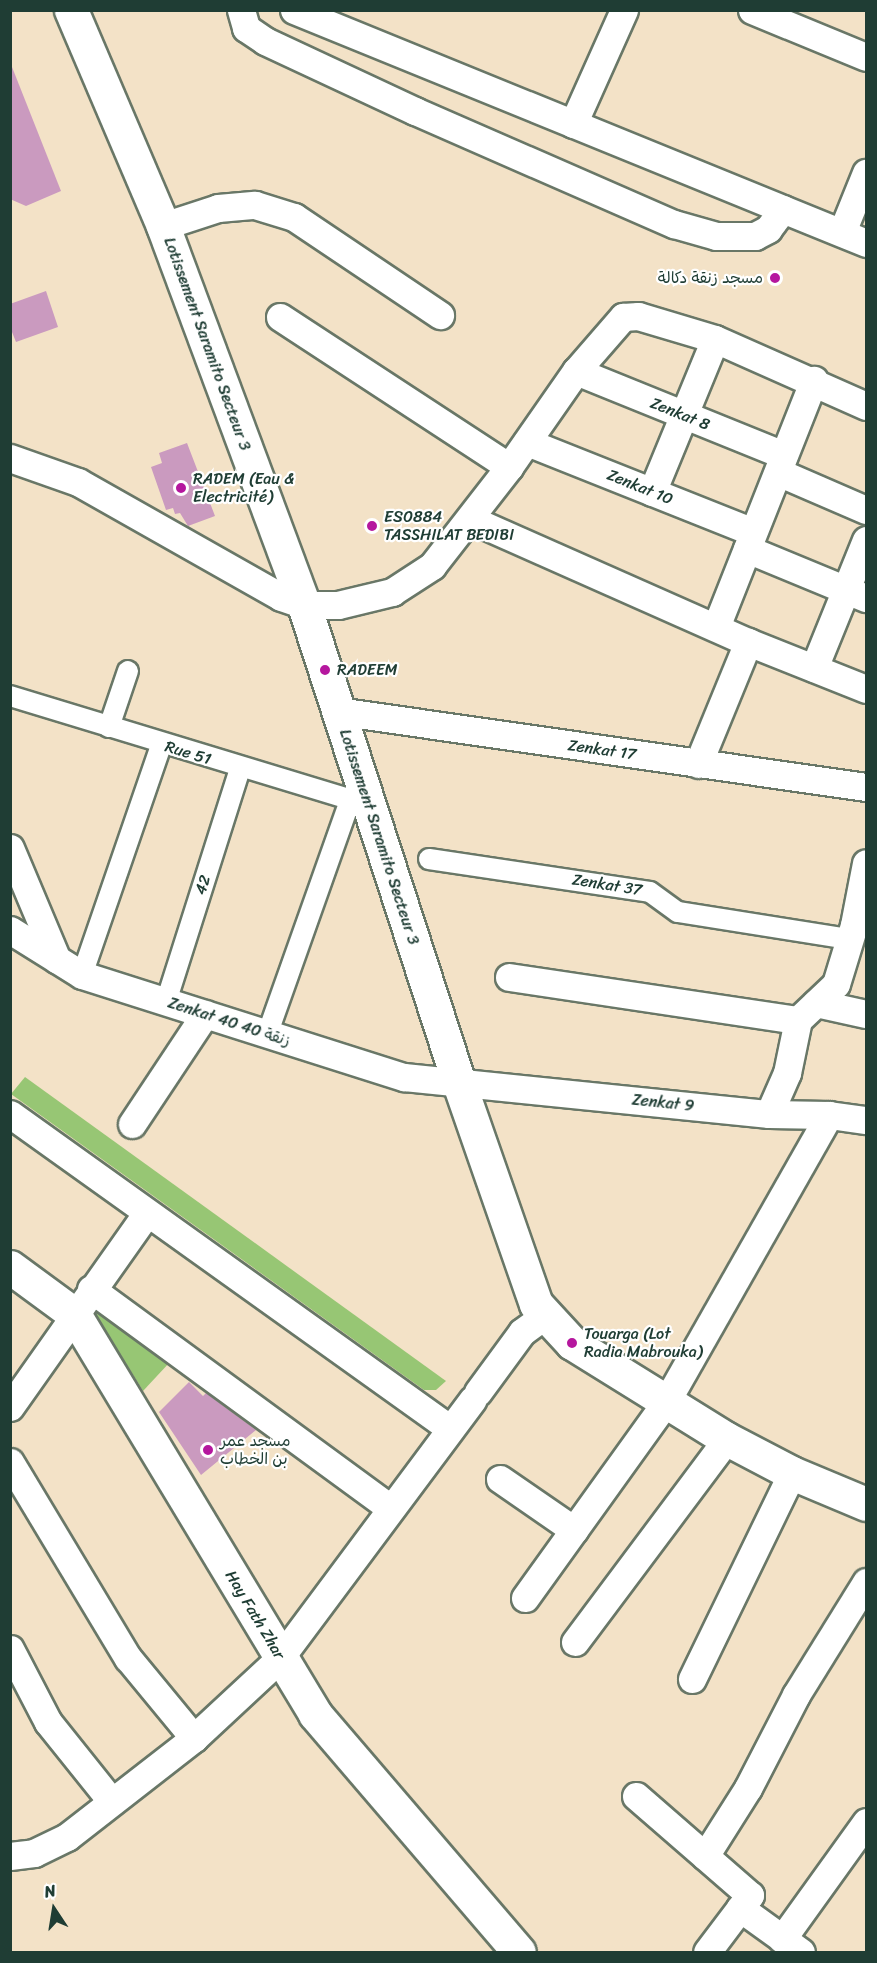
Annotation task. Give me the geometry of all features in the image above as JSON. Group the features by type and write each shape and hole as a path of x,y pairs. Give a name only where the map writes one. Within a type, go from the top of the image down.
{"street":[{"name":"Lotissement Saramito Secteur 3","path":"71,10 163,226 304,605 337,711 359,802 531,1292 544,1316 572,1342 666,1402 727,1439 792,1473 867,1504"},
{"path":"241,10 246,28 265,41 415,111 674,224 716,237 744,237 768,229 783,209"},
{"path":"573,124 624,10"},
{"path":"296,11 867,243"},
{"path":"764,13 867,57"},
{"path":"842,232 867,173"},
{"path":"163,226 218,208 255,205 294,217 440,315"},
{"path":"280,316 509,467"},
{"path":"10,458 78,482 259,587 304,605 366,600 414,580 432,566 509,467 576,371 623,317 638,316 715,339 814,380 867,406"},
{"path":"652,492 715,339"},
{"name":"Zenkat 8","path":"576,371 683,415 867,510"},
{"path":"716,627 814,380"},
{"name":"Zenkat 10","path":"527,442 652,492 857,594"},
{"path":"470,519 748,642 867,689"},
{"path":"814,668 857,594 867,540"},
{"path":"698,764 748,642"},
{"path":"109,728 128,671"},
{"name":"Rue 51","path":"10,696 240,769 359,802"},
{"name":"Zenkat 17","path":"337,711 867,787"},
{"path":"82,975 161,745"},
{"name":"42","path":"166,1002 240,769"},
{"path":"267,1035 359,802"},
{"name":"Zenkat 37","path":"429,859 651,892 678,912 857,930"},
{"path":"12,861 57,960"},
{"path":"769,1114 787,1073 807,1011 836,984 857,930 867,862"},
{"name":"Zenkat 40 زنقة 40","path":"10,930 82,975 382,1072 459,1083"},
{"path":"509,977 807,1011 867,1014"},
{"path":"132,1124 205,1014"},
{"name":"Zenkat 9","path":"459,1083 769,1114 829,1115 867,1120"},
{"path":"10,1114 146,1214 449,1428"},
{"path":"525,1598 666,1402 829,1115"},
{"path":"10,1407 146,1214"},
{"name":"Hay Fath Zhar","path":"10,1267 82,1302 280,1658 315,1714 519,1953"},
{"path":"82,1302 390,1508"},
{"path":"10,1856 34,1853 67,1837 194,1738 280,1658 522,1332 544,1316"},
{"path":"575,1642 727,1439"},
{"path":"10,1462 128,1658 194,1738"},
{"path":"692,1679 792,1473"},
{"path":"500,1479 574,1530"},
{"path":"705,1856 748,1788 796,1695 867,1582"},
{"path":"10,1649 48,1722 112,1802"},
{"path":"636,1796 750,1895 707,1953"},
{"path":"740,1908 792,1946 867,1822"}],"green space":[{"path":"25,1077 446,1381 436,1390 424,1390 11,1094"},
{"path":"96,1307 170,1362 143,1391 93,1311"}],"building":[{"path":"12,67 61,191 26,206 10,199"},
{"path":"46,291 58,327 16,342 10,327 10,304"},
{"name":"RADEM (Eau & Electricité)","path":"187,443 215,516 188,526 180,513 175,514 173,508 166,510 151,467 162,463 159,453"},
{"name":"مسجد عمر بن الخطاب","path":"189,1382 203,1396 206,1393 256,1430 201,1475 159,1412"}],"place":[{"name":"مسجد زنقة دكالة","path":"775,278"},
{"name":"RADEM (Eau & Electricité)","path":"181,488"},
{"name":"ES0884 TASSHILAT BEDIBI","path":"372,526"},
{"name":"RADEEM","path":"325,670"},
{"name":"Touarga (Lot Radia Mabrouka)","path":"572,1343"},
{"name":"مسجد عمر بن الخطاب","path":"208,1450"}]}
